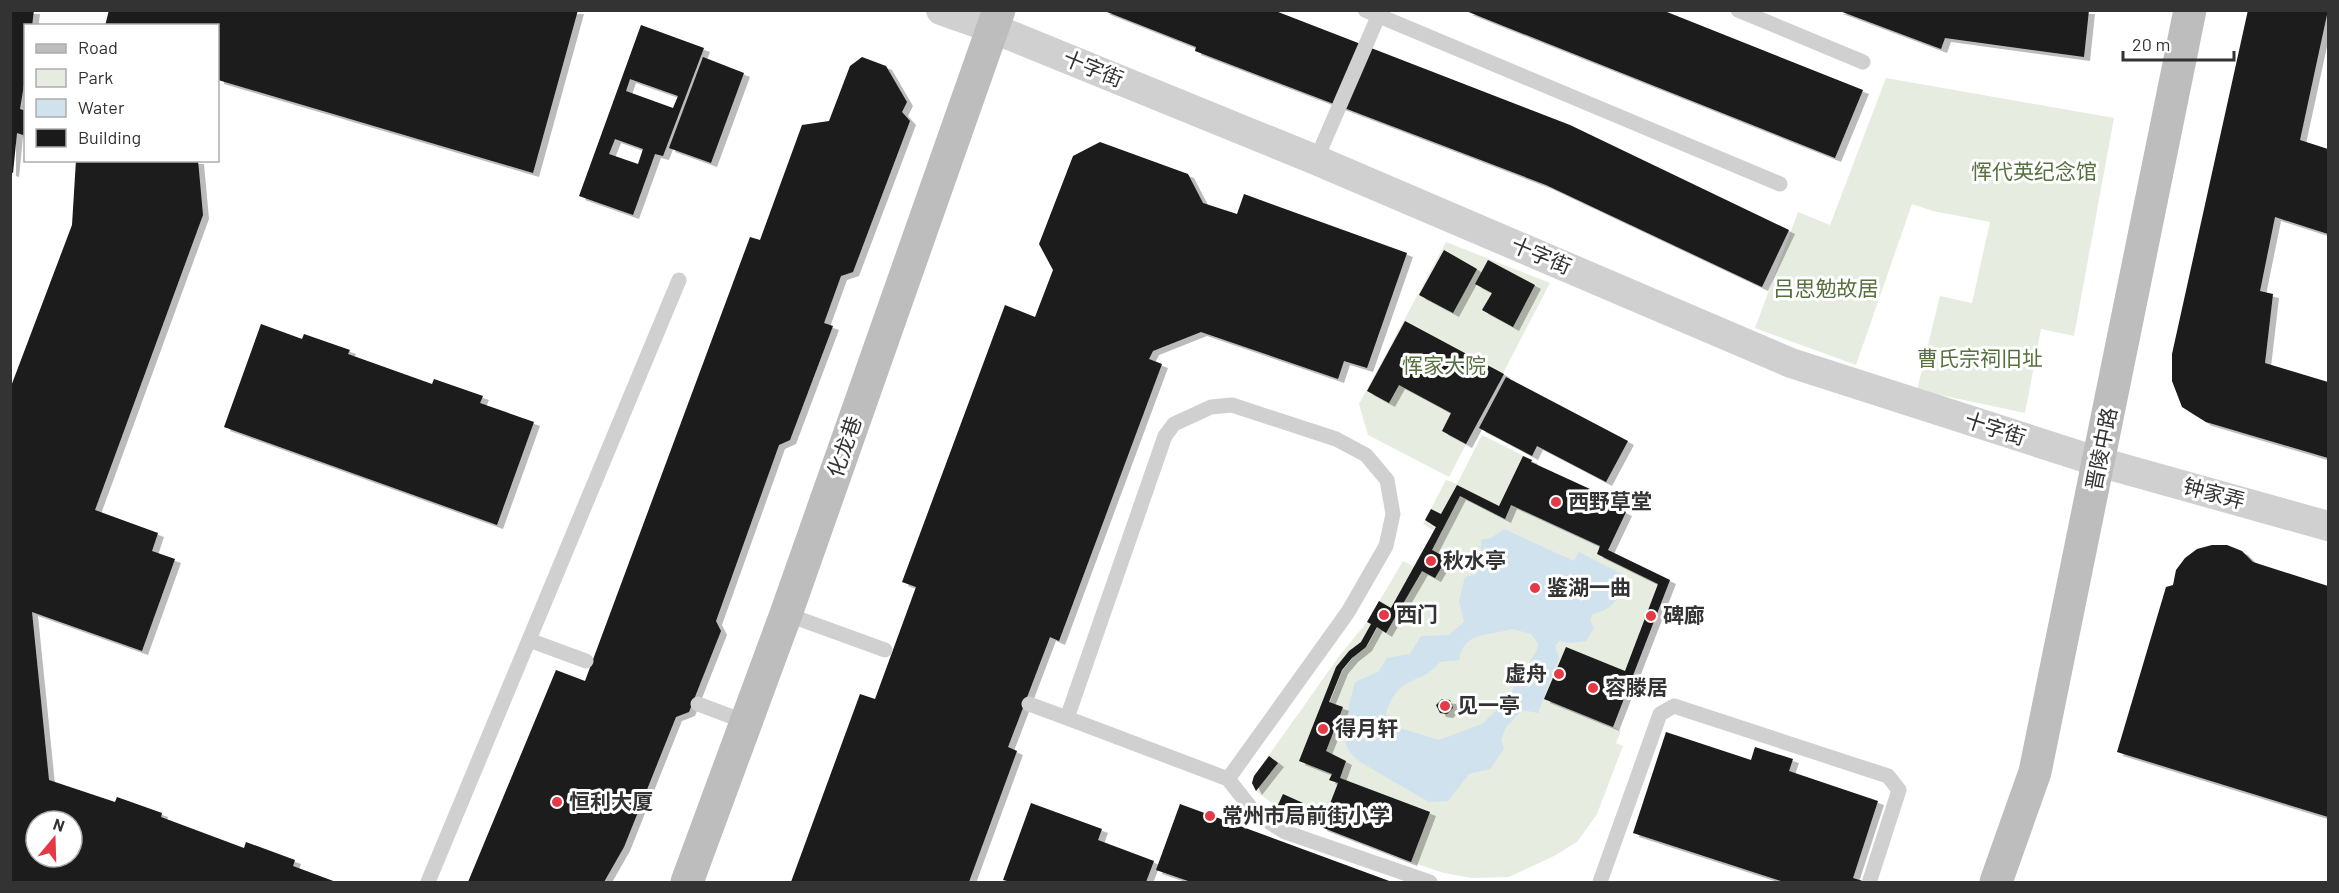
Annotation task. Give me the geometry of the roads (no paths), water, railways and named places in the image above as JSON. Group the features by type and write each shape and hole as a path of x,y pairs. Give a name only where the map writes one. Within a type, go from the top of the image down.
{"street":[{"name":"十字街","path":"941,10 996,19 1316,160 1791,363 2099,462"},
{"name":"晋陵中路","path":"1996,882 2035,772 2190,10"},
{"name":"化龙巷","path":"687,882 786,614 996,19"},
{"name":"钟家弄","path":"2099,462 2328,526"}],"lane":[{"path":"1738,10 1863,62"},
{"path":"1316,160 1375,12 1779,184"},
{"path":"428,882 679,280"},
{"path":"1066,718 1165,436 1174,423 1211,407 1232,405 1336,440 1366,455 1387,480 1393,514 1386,546 1348,612 1228,779"},
{"path":"786,614 885,650"},
{"path":"529,640 586,661"},
{"path":"698,704 746,722"},
{"path":"1029,704 1228,779 1255,813 1285,832 1430,882"},
{"path":"1600,882 1660,714 1674,706 1888,776 1899,790 1870,880"}],"water":[{"path":"1504,529 1574,561 1579,552 1624,575 1622,578 1617,576 1615,580 1625,585 1613,604 1593,614 1590,620 1594,628 1586,641 1571,643 1559,641 1555,646 1559,658 1538,713 1522,710 1506,727 1501,740 1504,749 1490,769 1469,774 1448,801 1429,802 1360,762 1350,751 1346,743 1346,729 1351,696 1355,682 1378,672 1387,658 1410,654 1421,636 1449,635 1464,622 1459,601 1465,577 1477,574 1472,559 1481,553 1481,540 1491,538","holes":["1512,629 1531,634 1538,643 1537,650 1505,702 1482,724 1439,740 1393,726 1386,714 1397,692 1440,662 1459,660 1466,644 1472,639"]}],"place":[{"name":"西野草堂","path":"1556,502"},
{"name":"秋水亭","path":"1431,561"},
{"name":"鉴湖一曲","path":"1535,588"},
{"name":"西门","path":"1384,615"},
{"name":"碑廊","path":"1651,616"},
{"name":"虚舟","path":"1559,674"},
{"name":"容滕居","path":"1593,688"},
{"name":"见一亭","path":"1445,706"},
{"name":"得月轩","path":"1323,729"},
{"name":"恒利大厦","path":"557,802"},
{"name":"常州市局前街小学","path":"1210,816"}],"park label":[{"name":"恽代英纪念馆","path":"2034,172"},
{"name":"吕思勉故居","path":"1826,289"},
{"name":"曹氏宗祠旧址","path":"1980,359"},
{"name":"恽家大院","path":"1444,366"}]}
